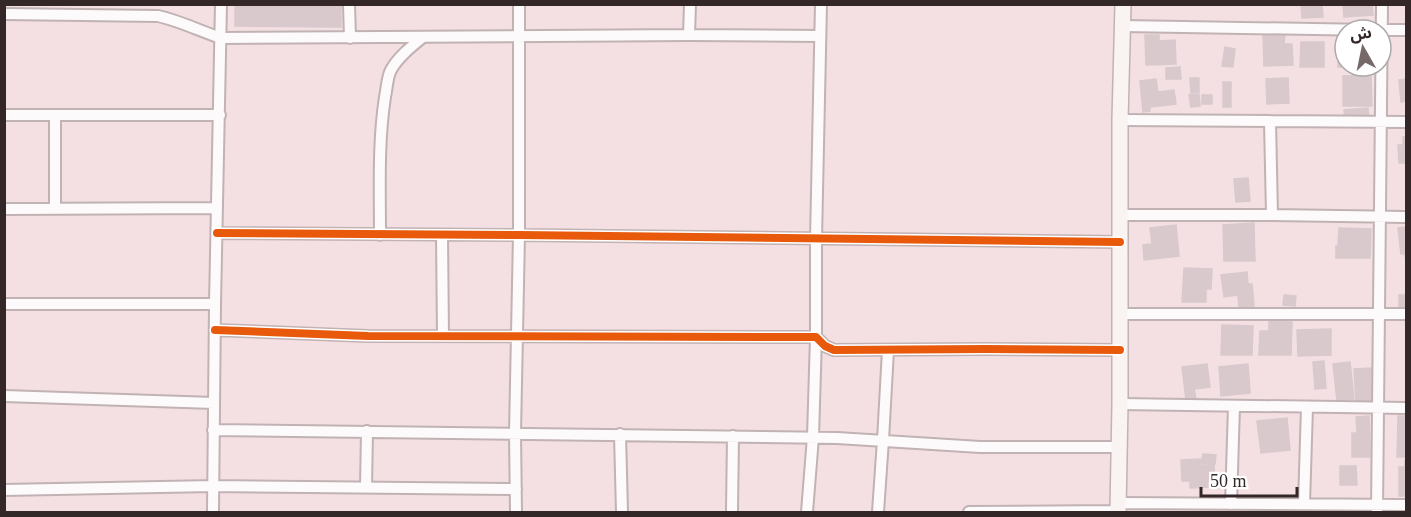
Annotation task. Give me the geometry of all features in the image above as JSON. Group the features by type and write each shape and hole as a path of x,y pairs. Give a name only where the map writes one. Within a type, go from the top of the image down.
{"street":[{"path":"213,513 221,4"},
{"path":"349,4 350,38"},
{"path":"516,513 519,4"},
{"path":"689,35 690,4"},
{"path":"807,513 813,437 816,337 820,4"},
{"path":"1118,509 1120,120 1123,4"},
{"path":"4,14 158,16 221,38 820,36"},
{"path":"1123,26 1333,29"},
{"path":"380,235 383,112 388,76 397,62 423,37"},
{"path":"1378,509 1381,78"},
{"path":"4,115 220,115"},
{"path":"55,116 55,208"},
{"path":"1120,120 1407,122"},
{"path":"1269,121 1272,215"},
{"path":"4,209 217,208"},
{"path":"1120,215 1407,217"},
{"path":"217,233 1120,242"},
{"path":"442,235 443,336"},
{"path":"4,304 215,304"},
{"path":"1120,314 1407,314"},
{"path":"215,330 368,336 816,337 825,346 834,350 1120,350"},
{"path":"878,513 888,350"},
{"path":"4,396 214,403"},
{"path":"1120,404 1407,408"},
{"path":"1231,504 1234,406"},
{"path":"1304,504 1307,407"},
{"path":"213,430 813,437 980,447 1119,447"},
{"path":"366,488 368,431"},
{"path":"620,434 622,513"},
{"path":"732,513 733,436"},
{"path":"4,490 213,486 516,489"},
{"path":"969,513 1185,508 1231,504 1304,504 1378,509 1407,505"}],"building":[{"path":"235,4 341,4 341,27 235,26"},
{"path":"1301,4 1322,4 1323,17 1302,18"},
{"path":"1343,4 1372,4 1373,15 1344,17"},
{"path":"1263,34 1285,35 1284,44 1292,44 1293,65 1264,66"},
{"path":"1145,35 1159,35 1159,41 1175,40 1176,64 1146,65"},
{"path":"1301,42 1324,42 1324,67 1300,67"},
{"path":"1225,47 1235,49 1233,67 1222,66"},
{"path":"1180,67 1181,79 1166,79 1166,68"},
{"path":"1190,78 1199,78 1199,92 1191,93"},
{"path":"1288,78 1289,103 1267,104 1266,79"},
{"path":"1343,78 1371,78 1372,106 1343,106"},
{"path":"1156,79 1158,92 1174,90 1176,104 1150,107 1150,111 1143,112 1140,81"},
{"path":"1406,79 1406,101 1401,102 1399,80"},
{"path":"1223,82 1231,82 1231,107 1223,107"},
{"path":"1199,94 1200,106 1191,107 1189,95"},
{"path":"1202,95 1212,95 1212,104 1202,104"},
{"path":"1368,108 1369,117 1345,119 1344,110"},
{"path":"1403,137 1406,137 1406,163 1399,163 1398,145 1403,145"},
{"path":"1248,178 1250,201 1236,202 1234,179"},
{"path":"1254,223 1255,261 1224,261 1223,225"},
{"path":"1176,225 1179,256 1144,260 1143,245 1152,244 1150,228"},
{"path":"1406,227 1406,264 1405,254 1401,254 1398,228"},
{"path":"1339,228 1371,229 1370,258 1336,258"},
{"path":"1184,268 1212,269 1211,289 1206,289 1206,302 1182,302"},
{"path":"1247,272 1248,284 1252,284 1254,306 1239,308 1238,295 1224,297 1221,275"},
{"path":"1284,295 1296,296 1295,306 1283,305"},
{"path":"1399,295 1406,295 1406,308 1399,309"},
{"path":"1269,321 1292,322 1291,355 1259,355 1260,331 1269,331"},
{"path":"1222,325 1253,326 1252,355 1221,355"},
{"path":"1331,329 1331,355 1298,356 1297,330"},
{"path":"1324,361 1326,388 1315,389 1313,362"},
{"path":"1350,362 1354,399 1337,401 1333,364"},
{"path":"1207,364 1210,387 1194,389 1196,399 1186,400 1182,367"},
{"path":"1248,364 1250,393 1221,396 1219,367"},
{"path":"1372,368 1374,400 1356,401 1354,369"},
{"path":"1369,416 1370,457 1352,457 1352,433 1357,433 1356,417"},
{"path":"1398,416 1406,416 1405,457 1397,457"},
{"path":"1287,418 1290,450 1261,453 1257,421"},
{"path":"1203,454 1216,455 1215,464 1201,463"},
{"path":"1200,459 1200,465 1214,465 1215,487 1190,488 1190,481 1182,481 1181,460"},
{"path":"1405,460 1406,496 1399,496 1399,467 1405,467"},
{"path":"1340,466 1356,466 1357,485 1340,485"}],"cycle path":[{"path":"217,233 1120,242"},
{"path":"215,330 368,336 816,337 825,346 834,350 1120,350"}]}
